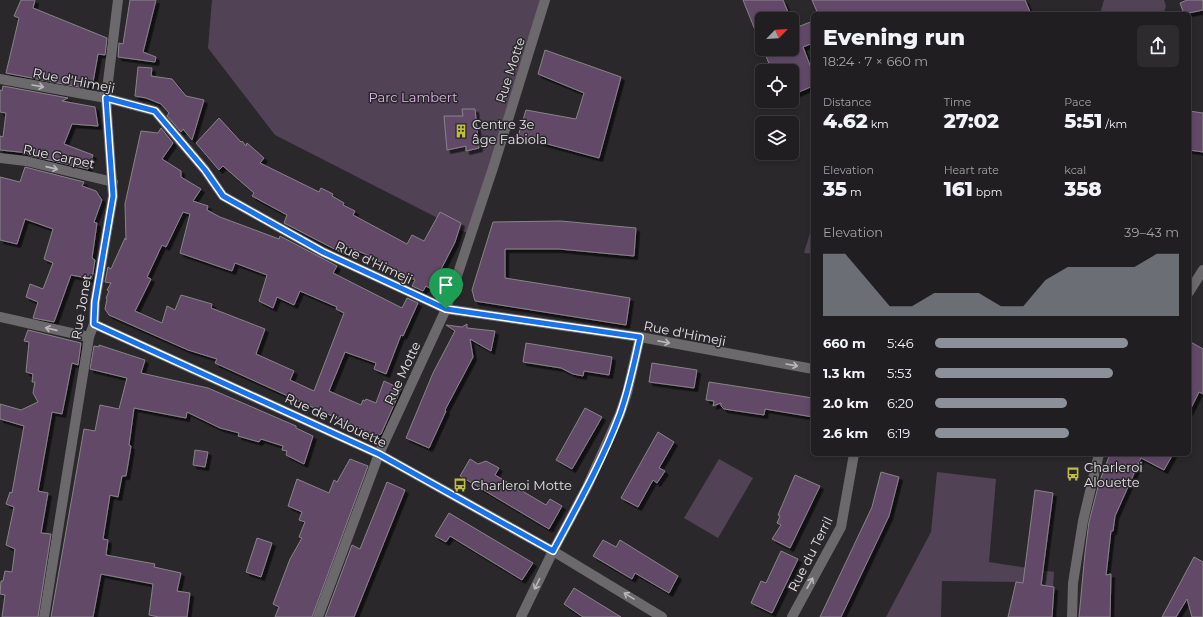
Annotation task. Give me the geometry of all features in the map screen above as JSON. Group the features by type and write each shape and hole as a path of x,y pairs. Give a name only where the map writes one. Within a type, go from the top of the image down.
{"street":[{"name":"Rue Jonet","path":"44,617 89,337 94,324 95,302 112,202 113,182 106,98 118,0"},
{"name":"Rue Motte","path":"318,617 379,454 446,309 493,168 545,0"},
{"name":"Rue d'Himeji","path":"0,79 106,98 155,111 205,170 223,196 323,252 446,309 640,337 811,369"},
{"name":"Rue Carpet","path":"0,158 26,161 113,182"},
{"path":"1191,289 1203,270"},
{"path":"0,317 89,337"},
{"name":"Rue de l'Alouette","path":"94,324 379,454 553,551 662,617"},
{"path":"521,617 553,551 588,487 620,414 627,393 640,337"},
{"name":"Rue du Terril","path":"792,617 841,527 854,456"},
{"path":"1072,617 1073,582 1083,521 1099,456"}],"green space":[{"name":"Parc Lambert","path":"212,0 545,0 471,235 275,135 208,48"},
{"path":"1104,0 1164,0 1166,6 1164,12 1101,12"},
{"path":"811,230 811,254 804,253"},
{"path":"719,459 753,478 718,538 684,518"},
{"path":"937,472 996,479 989,562 1054,572 1053,587 1016,582 942,581 941,617 886,617 931,532"}],"building":[{"path":"21,0 35,0 33,8 107,38 105,55 98,54 93,82 84,88 6,73 19,18 14,16"},
{"path":"130,0 156,0 143,52 156,57 155,62 118,57 119,43 123,44"},
{"path":"743,0 783,0 788,12 755,12 755,30"},
{"path":"812,0 1025,0 1030,12 817,12"},
{"path":"1187,0 1203,0 1203,10 1191,13 1183,12 1180,3"},
{"path":"811,22 811,44 803,47 811,68 811,87 799,92 799,64 769,64 766,56 799,56 799,26"},
{"path":"545,50 621,77 599,158 518,136 526,110 576,119 584,93 538,74"},
{"path":"138,67 152,68 151,76 172,79 186,96 204,100 192,140 183,129 181,132 167,116 169,113 161,104 146,98 135,96"},
{"path":"3,86 68,98 62,101 95,107 98,126 72,124 64,144 93,155 88,169 28,155 29,153 0,150 0,136 3,137 6,113 0,112 0,90 2,91"},
{"name":"Centre 3e âge Fabiola","path":"462,109 475,109 479,148 466,151 466,146 447,150 444,116 463,116"},
{"path":"1191,111 1203,113 1203,152 1191,150"},
{"path":"219,118 241,142 242,141 246,146 247,143 264,158 260,163 319,192 321,188 333,194 332,196 344,203 343,205 355,211 353,215 407,244 412,235 424,241 440,212 461,223 455,242 431,289 426,286 423,291 412,286 415,280 365,254 348,247 344,254 284,223 287,215 252,196 254,193 223,166 219,170 196,143"},
{"path":"161,128 173,143 162,159 181,171 181,177 201,189 193,201 208,206 207,210 220,217 279,239 280,236 337,266 333,273 402,308 407,298 418,303 403,336 401,335 386,374 374,369 376,363 345,352 329,391 361,405 363,400 365,401 366,399 376,403 384,381 401,389 381,434 376,436 215,363 217,359 188,350 109,315 105,309 106,298 109,291 107,290 111,283 105,282 108,267 111,269 125,238 126,240 125,204 141,131 158,133","holes":["183,212 190,214 180,253 232,271 235,263 267,275 259,301 273,308 277,297 294,305 300,291 337,307 336,309 344,313 314,391 290,380 294,371 256,354 265,329 211,308 212,304 181,295 175,310 167,306 162,323 135,311 151,279 147,277 162,245 166,247"]},
{"path":"25,167 84,182 82,186 96,191 102,200 94,222 97,223 92,258 95,260 92,279 71,275 54,322 33,318 38,302 26,297 30,284 43,289 53,263 44,259 53,229 25,219 17,244 0,240 0,177 20,182"},
{"path":"561,221 636,228 634,256 559,249 505,249 505,278 630,298 626,325 475,301 472,290 493,222"},
{"path":"467,324 467,328 495,331 491,351 470,339 473,357 445,410 446,411 429,448 406,438 433,373 455,331 446,325 462,327"},
{"path":"28,330 81,343 78,365 72,363 62,414 52,412 38,491 48,493 41,533 51,534 38,617 2,617 5,595 0,594 1,581 3,581 5,571 12,572 15,549 6,545 14,507 6,504 10,492 12,493 24,426 0,419 0,404 21,410 38,402 33,393 35,382 32,382 33,374 26,372 29,342 24,341"},
{"path":"1191,342 1203,349 1203,394 1199,392 1191,408"},
{"path":"526,343 612,357 609,375 584,371 583,376 573,374 561,368 523,362"},
{"path":"99,345 145,360 141,373 208,388 296,426 296,428 313,436 304,464 286,455 287,451 282,450 283,446 261,439 259,442 238,436 239,433 220,428 187,412 186,418 134,408 129,445 131,446 126,476 122,476 118,497 110,495 103,539 108,540 106,555 155,564 154,567 181,573 177,591 190,593 187,617 159,617 149,615 153,584 101,574 93,617 51,617 84,429 95,431 100,405 119,409 127,378 90,369 94,346 99,347"},
{"path":"652,363 697,370 694,388 649,382"},
{"path":"709,382 811,398 811,417 765,409 764,415 724,409 721,406 721,403 713,406 714,401 706,400"},
{"path":"585,408 602,417 572,469 556,460"},
{"path":"658,432 674,442 659,468 665,471 657,483 653,480 638,507 621,498"},
{"path":"195,450 208,452 205,467 193,465"},
{"path":"1109,456 1172,456 1164,470 1141,458 1115,516 1113,531 1111,531 1106,575 1111,574 1110,617 1079,617 1089,522 1099,483"},
{"path":"350,459 368,466 312,617 275,617 279,607 273,604 290,559 302,538 299,537 305,522 299,520 302,512 288,506 297,479 329,493 334,480 337,482"},
{"path":"470,459 478,464 486,461 499,468 495,475 546,505 550,499 562,506 549,529 460,476"},
{"path":"881,472 899,477 889,516 841,617 820,617 872,507"},
{"path":"795,475 820,486 790,548 772,539 781,525 777,523 780,516 778,515"},
{"path":"387,482 405,490 354,617 325,617 352,545 360,549"},
{"path":"1035,490 1053,493 1041,585 1054,587 1052,617 1008,617 1016,582 1023,583"},
{"path":"449,513 533,563 522,580 450,536 446,542 435,536"},
{"path":"257,538 272,543 261,577 246,572"},
{"path":"603,540 616,547 620,540 678,576 669,593 635,573 632,579 593,556"},
{"path":"781,551 798,559 772,613 751,603 761,581 766,583"},
{"path":"1194,557 1203,562 1203,617 1192,617 1187,599 1176,617 1162,617"},
{"path":"574,588 621,617 583,617 564,604"}],"place":[{"name":"Centre 3e âge Fabiola","path":"461,131"},
{"name":"Charleroi Alouette","path":"1073,474"},
{"name":"Charleroi Motte","path":"460,485"}],"route":[{"path":"106,98 155,111 205,170 223,196 323,252 446,309 640,337 627,393 620,414 588,487 553,551 379,454 94,324 95,302 113,196 106,98"}]}
